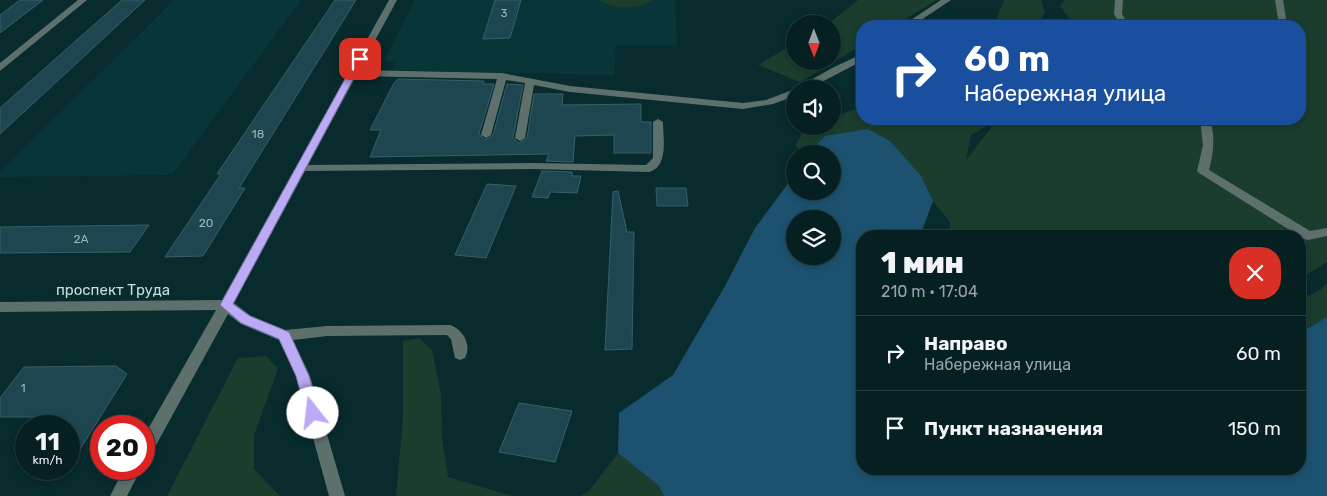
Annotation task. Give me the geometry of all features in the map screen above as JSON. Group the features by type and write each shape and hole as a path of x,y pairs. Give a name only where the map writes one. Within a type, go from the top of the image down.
{"street":[{"path":"0,68 83,0"},
{"path":"155,431 393,0"},
{"path":"915,20 947,0"},
{"path":"1119,0 1118,14 1122,20"},
{"path":"1279,0 1281,20"},
{"path":"817,80 856,60"},
{"path":"352,73 383,72 502,76 570,89 743,106 762,106 786,96"},
{"path":"486,136 502,76"},
{"path":"520,138 530,82"},
{"path":"301,168 532,166 648,170 658,158 658,122"},
{"path":"1207,125 1210,133 1207,158 1203,171 1298,230"},
{"path":"1306,235 1327,232"},
{"path":"226,305 246,320 284,336 327,331 450,330 458,337 460,354"},
{"name":"проспект Труда","path":"0,307 226,305"},
{"path":"284,336 302,376 337,496"},
{"path":"118,496 127,480"}],"shaded area":[{"path":"174,0 301,0 172,175 0,177 0,172"},
{"path":"415,0 675,0 677,45 616,45 614,75 392,70 396,61 384,61"},
{"path":"868,129 890,141 921,176 933,201 922,230 856,230 856,475 1306,475 1306,329 1327,317 1327,496 664,496 659,486 618,453 619,413 673,375 725,286 755,228 786,186 786,200 841,200 841,145 816,145 825,136 841,135 841,133"}],"green space":[{"path":"599,0 654,0 641,6 626,8 612,6"},
{"path":"858,0 937,0 904,20 856,20 856,49 841,58 841,15 839,15"},
{"path":"1004,0 1041,0 1045,12 1040,20 994,20 997,18"},
{"path":"1065,0 1327,0 1327,262 1306,275 1306,230 950,230 950,222 933,201 920,176 825,136 816,145 796,145 801,135 841,135 841,114 856,109 856,125 989,125 971,135 966,160 993,125 1306,125 1306,20 1070,20 1060,6"},
{"path":"786,48 786,70 820,70 803,80 795,80 758,65"},
{"path":"1327,283 1327,317 1306,329 1306,297 1320,290"},
{"path":"419,338 432,350 441,394 442,438 448,477 512,496 396,496 403,419 403,341"},
{"path":"266,356 278,369 254,435 254,469 280,496 167,496 238,358"},
{"path":"618,453 659,486 664,496 580,496 589,491"}],"building":[{"path":"20,0 43,0 0,33 0,15"},
{"path":"122,0 145,0 0,134 0,108"},
{"path":"335,0 356,0 239,188 245,188 203,256 165,257 221,174 217,174"},
{"path":"495,0 521,0 510,38 483,39"},
{"path":"398,79 484,81 483,84 494,84 479,134 485,140 493,135 507,84 523,85 513,138 519,143 527,138 534,94 563,94 562,105 641,104 641,122 651,122 651,153 614,153 614,135 575,136 573,162 546,161 549,154 370,157 381,130 370,130 394,83"},
{"path":"542,171 572,172 572,176 581,176 577,193 550,192 548,198 532,197"},
{"path":"487,184 516,186 486,258 455,255"},
{"path":"656,188 686,188 688,206 657,206"},
{"path":"618,191 627,232 634,232 632,349 605,350 613,192"},
{"path":"149,225 130,252 0,253 0,227"},
{"path":"116,366 127,374 101,415 90,415 90,433 80,449 80,415 15,415 15,417 0,417 0,398 24,367"},
{"path":"519,403 572,411 555,462 499,452"}],"route":[{"path":"313,413 302,376 284,336 246,320 226,305 360,59"}]}
